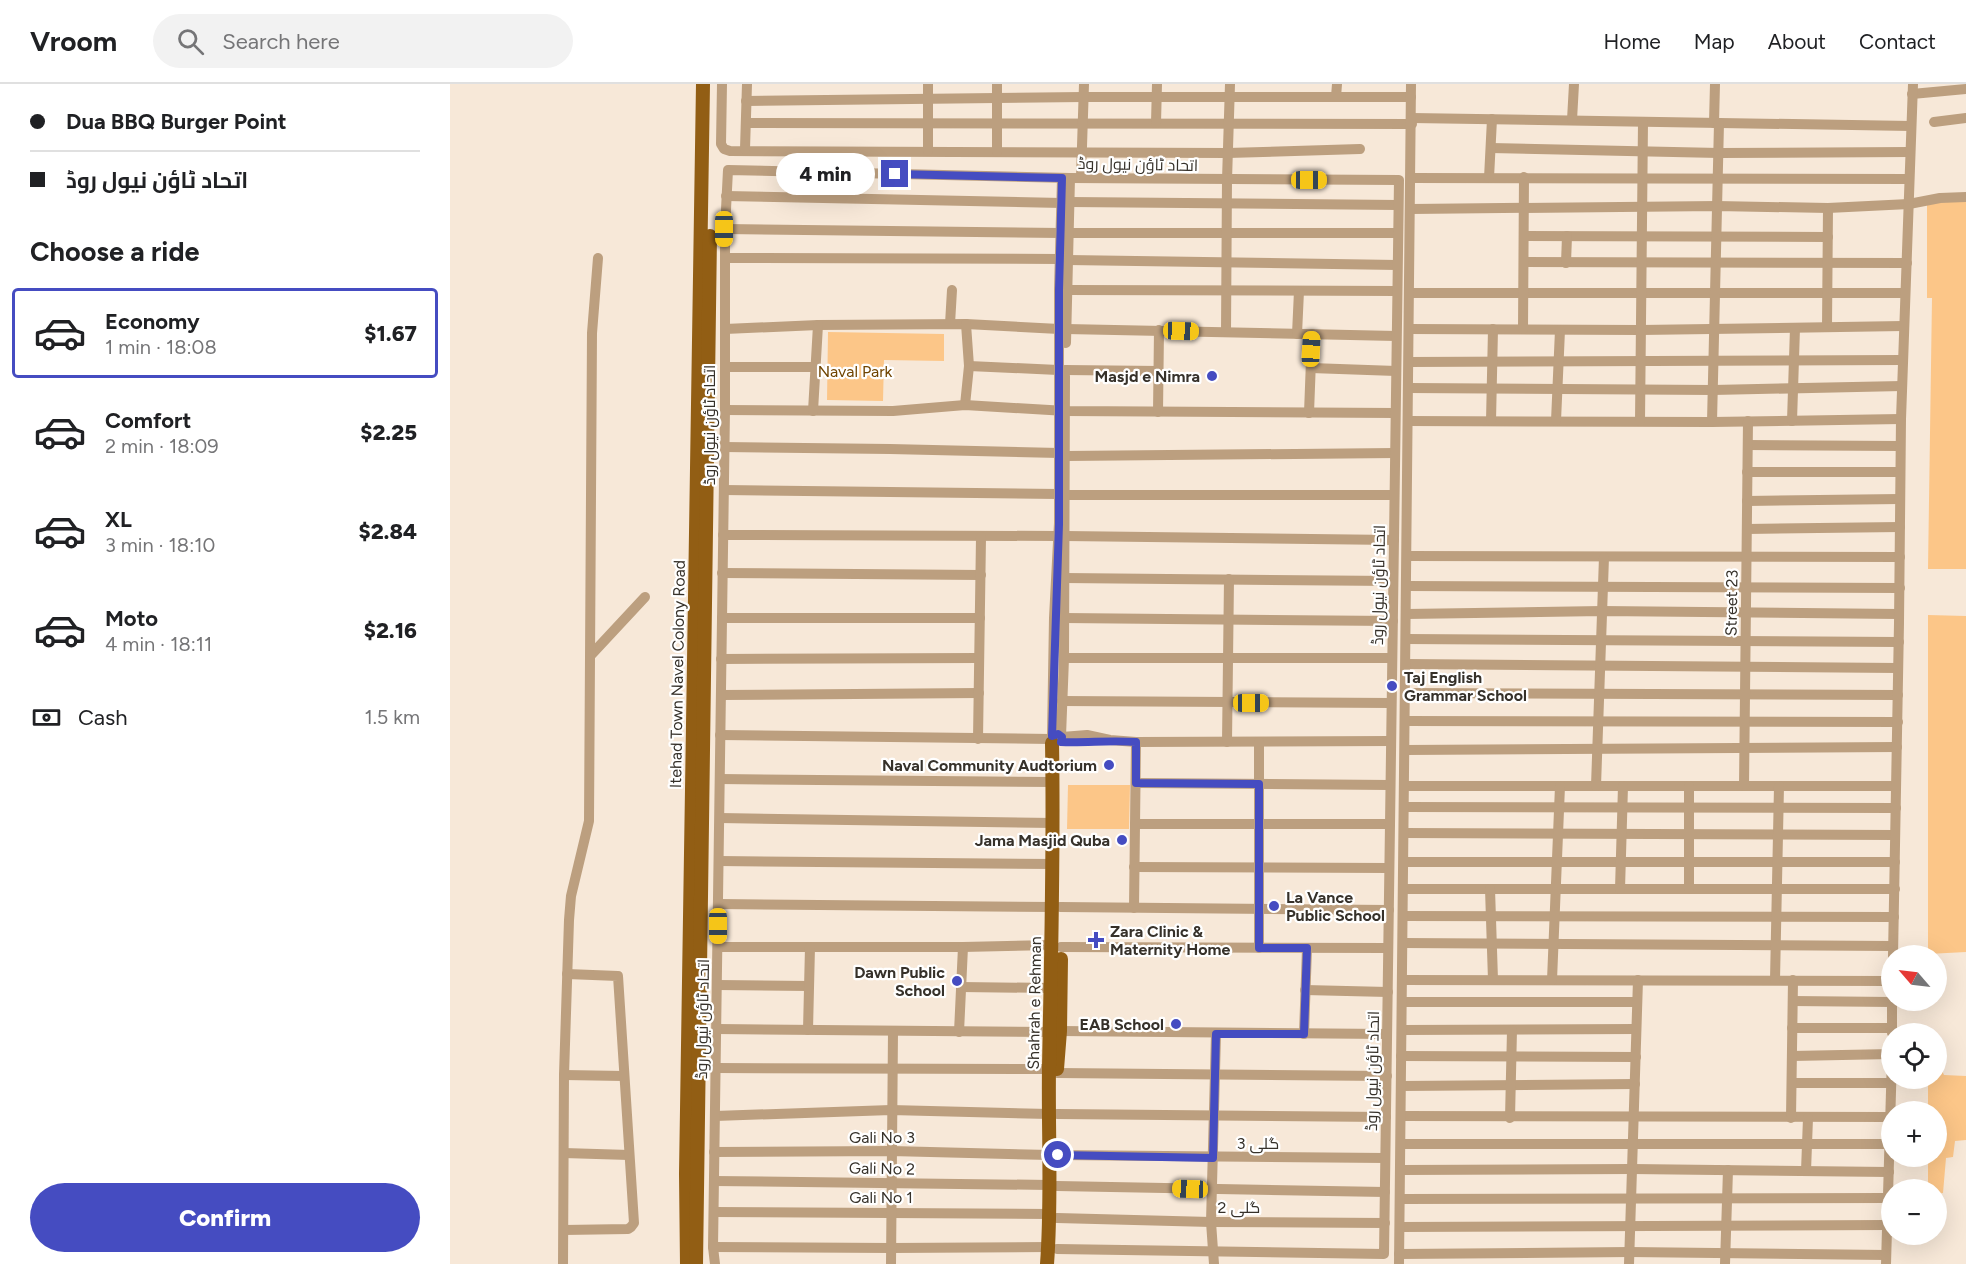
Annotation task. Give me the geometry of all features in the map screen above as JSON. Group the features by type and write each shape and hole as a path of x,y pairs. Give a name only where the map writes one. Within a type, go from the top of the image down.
{"main road":[{"name":"Itehad Town Navel Colony Road","path":"696,1264 703,84"},
{"name":"Itehad Town Navel Colony Road","path":"687,1264 686,1174 711,84"},
{"name":"Shahrah e Rehman","path":"1056,907 1053,864 1053,782 1057,740"},
{"name":"Shahrah e Rehman","path":"1057,740 1052,1216 1053,1248 1057,1264"},
{"name":"Shahrah e Rehman","path":"1055,1032 1051,987 1056,946"},
{"name":"Shahrah e Rehman","path":"1047,1264 1053,1248"}],"street":[{"path":"722,84 721,144 724,149 730,151 745,149 1228,153 1360,149"},
{"path":"745,149 747,84"},
{"path":"928,84 928,151"},
{"path":"997,152 998,84"},
{"path":"1057,740 1062,536 1064,233 1071,177 1082,153 1084,84"},
{"path":"1156,123 1157,84"},
{"path":"1226,332 1230,84"},
{"path":"1336,84 1336,97"},
{"path":"1411,84 1399,1259 1630,1252 1726,1258 1886,1259"},
{"path":"1572,120 1574,84"},
{"path":"1712,422 1719,153 1715,84"},
{"path":"1893,945 1899,668 1900,419 1913,89 1966,88"},
{"path":"746,101 1083,97 1411,97"},
{"path":"1934,122 1966,118"},
{"path":"746,123 1228,123 1492,119 1911,126"},
{"path":"1489,178 1492,119"},
{"path":"1640,421 1643,122"},
{"path":"1491,148 1719,153 1910,152"},
{"name":"اتحاد ٹاؤن نیول روڈ","path":"714,1264 725,410 724,229 728,170 1227,180 1398,180 1384,1254 1214,1252"},
{"path":"1523,329 1524,177"},
{"path":"1411,178 1909,179"},
{"path":"726,196 1066,203 1398,204"},
{"path":"1411,209 1718,206 1828,208 1909,204 1940,198 1966,197"},
{"path":"1827,327 1828,208"},
{"path":"724,229 1064,233 1398,233"},
{"path":"1524,236 1828,237"},
{"path":"1566,263 1567,236"},
{"path":"563,1264 564,1074 571,896 589,821 592,333 598,258"},
{"path":"725,258 1397,265"},
{"path":"1062,329 1067,290 1064,260"},
{"path":"1524,262 1907,263"},
{"path":"950,324 952,290"},
{"path":"1067,290 1397,291"},
{"path":"1297,334 1299,291"},
{"path":"1410,293 1905,293"},
{"path":"724,329 818,325 966,324 1062,329 1396,336"},
{"path":"965,405 969,366 966,324"},
{"path":"813,411 818,325"},
{"path":"1409,329 1641,330 1903,326"},
{"path":"1792,420 1795,328"},
{"path":"1491,421 1493,329"},
{"path":"1158,412 1159,330"},
{"path":"1556,421 1560,330"},
{"path":"1309,413 1312,334"},
{"path":"1409,362 1903,360"},
{"path":"969,366 1159,371"},
{"path":"724,367 816,367"},
{"path":"1311,368 1396,371"},
{"path":"1409,388 1713,390 1902,386"},
{"path":"725,410 893,411 965,405 1062,411 1395,413"},
{"path":"1408,421 1712,422 1900,419"},
{"name":"Street 23","path":"1744,786 1748,421"},
{"path":"1748,445 1900,447"},
{"path":"724,447 1062,454 1395,453"},
{"path":"1747,472 1900,472"},
{"path":"724,490 1394,495"},
{"path":"1747,501 1900,499"},
{"path":"1747,529 1900,527"},
{"path":"723,535 1394,540"},
{"path":"1057,740 1064,658 1065,578 1062,536"},
{"path":"978,740 981,537"},
{"path":"1407,556 1900,557"},
{"path":"1596,786 1604,556"},
{"path":"722,573 981,574"},
{"path":"1065,578 1393,581"},
{"path":"1227,742 1229,579"},
{"path":"1407,586 1900,588"},
{"path":"591,655 645,597"},
{"path":"1406,614 1602,611 1899,614"},
{"path":"722,618 980,618"},
{"path":"1064,618 1393,621"},
{"path":"1406,639 1899,642"},
{"path":"721,659 979,658"},
{"path":"1064,658 1392,658"},
{"path":"1406,664 1899,668"},
{"path":"721,695 978,693"},
{"path":"1405,693 1898,695"},
{"path":"1062,701 1391,703"},
{"path":"1405,721 1898,722"},
{"path":"720,735 1057,740 1084,743 1110,740 1136,742 1391,741"},
{"path":"1134,908 1136,742"},
{"path":"1259,742 1259,948"},
{"path":"1405,750 1897,747"},
{"path":"720,779 1053,782"},
{"path":"1136,783 1390,785"},
{"path":"1404,786 1896,786"},
{"path":"1552,980 1560,786"},
{"path":"1620,889 1623,786"},
{"path":"1689,786 1689,889"},
{"path":"1775,980 1779,786"},
{"path":"1404,807 1896,808"},
{"path":"720,818 1053,823"},
{"path":"1135,824 1390,824"},
{"path":"1404,833 1895,835"},
{"path":"719,861 1053,864"},
{"path":"1404,862 1895,862"},
{"path":"1134,867 1389,868"},
{"path":"1490,888 1492,980"},
{"path":"1403,889 1894,889"},
{"path":"719,904 1389,910"},
{"path":"1403,916 1894,917"},
{"path":"1402,943 1776,945 1881,950"},
{"path":"718,947 1388,948"},
{"path":"808,1030 810,947"},
{"path":"959,1032 963,947"},
{"path":"1304,1034 1307,948"},
{"path":"564,1230 631,1227 634,1222 618,976 567,974"},
{"path":"1402,980 1881,981"},
{"path":"1629,1264 1638,980"},
{"path":"1791,1118 1793,980"},
{"path":"718,985 809,986"},
{"path":"961,987 1051,987"},
{"path":"1305,990 1388,992"},
{"path":"1793,1001 1881,1001"},
{"path":"1402,1002 1637,1002"},
{"path":"1792,1028 1881,1031"},
{"path":"717,1029 1387,1034"},
{"path":"1402,1030 1636,1029"},
{"path":"1510,1118 1512,1030"},
{"path":"891,1264 893,1032"},
{"path":"1214,1264 1211,1222 1216,1034"},
{"path":"1401,1056 1636,1057"},
{"path":"1792,1056 1881,1056"},
{"path":"716,1068 894,1068 1387,1076"},
{"path":"564,1074 624,1076"},
{"path":"1792,1083 1881,1083"},
{"path":"1401,1086 1635,1084"},
{"path":"715,1116 891,1110 1386,1117"},
{"path":"1401,1116 1881,1118"},
{"path":"1806,1171 1808,1118"},
{"path":"1401,1144 1881,1144"},
{"name":"Gali No 3","path":"714,1152 891,1151 1054,1155"},
{"path":"564,1153 629,1155"},
{"name":"گلی 3","path":"1054,1155 1385,1158"},
{"path":"1889,1167 1889,1179"},
{"path":"1401,1170 1632,1169 1889,1172"},
{"path":"1726,1258 1728,1170"},
{"name":"Gali No 2","path":"714,1181 1053,1185"},
{"name":"گلی 2","path":"1053,1185 1385,1192"},
{"path":"1400,1199 1881,1198"},
{"name":"Gali No 1","path":"714,1212 891,1212 1052,1216"},
{"name":"گلی 2","path":"1052,1216 1211,1222 1384,1223"},
{"path":"1400,1227 1881,1225"},
{"path":"713,1247 1053,1248 1214,1252"}],"green space":[{"path":"1966,201 1966,569 1928,569 1932,298 1927,298 1927,203"},
{"name":"Naval Park","path":"828,332 944,334 944,361 884,360 883,401 827,400"},
{"path":"1928,615 1966,616 1966,952 1947,953 1947,945 1928,945"},
{"path":"1068,785 1130,785 1129,829 1067,829"},
{"path":"1947,1075 1966,1076 1966,1140 1955,1141 1953,1157 1947,1158 1947,1101 1928,1101 1928,1089 1947,1089"},
{"path":"1928,1167 1945,1167 1944,1179 1928,1179"}],"place":[{"name":"Masjd e Nimra","path":"1212,376"},
{"name":"Taj English Grammar School","path":"1392,686"},
{"name":"Naval Community Audtorium","path":"1109,765"},
{"name":"Jama Masjid Quba","path":"1122,840"},
{"name":"La Vance Public School","path":"1274,906"},
{"name":"Zara Clinic & Maternity Home","path":"1096,940"},
{"name":"Dawn Public School","path":"957,981"},
{"name":"EAB School","path":"1176,1024"}],"route":[{"path":"895,174 1062,178 1059,290 1059,524 1054,618 1052,736 1058,734 1062,737 1061,742 1084,743 1110,740 1136,742 1136,783 1259,784 1259,948 1307,948 1304,1034 1216,1034 1213,1158 1058,1155"}]}
